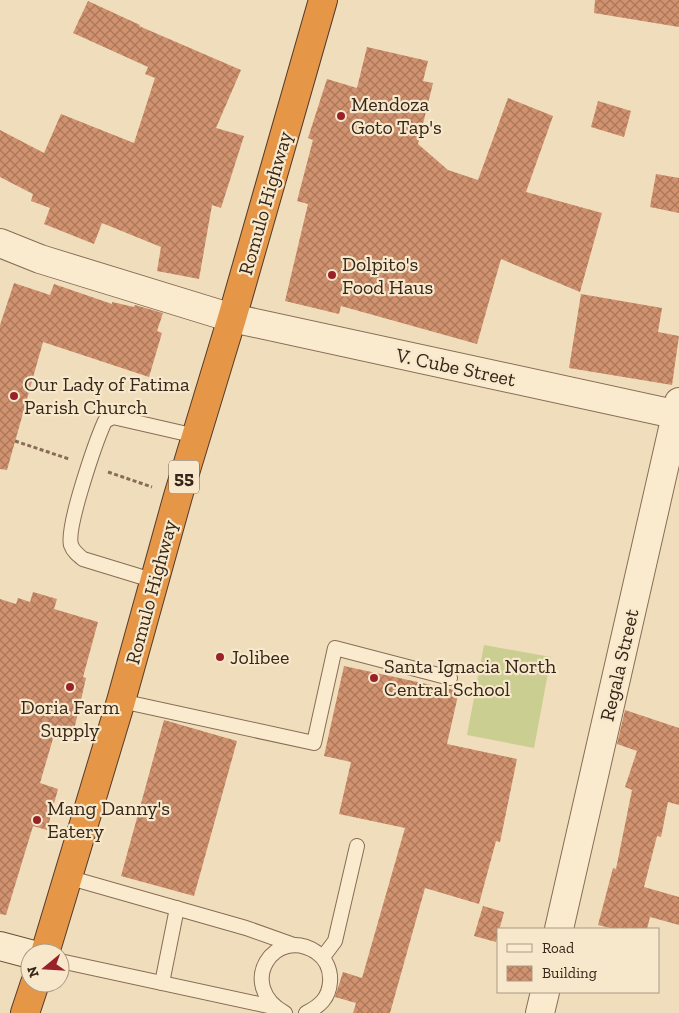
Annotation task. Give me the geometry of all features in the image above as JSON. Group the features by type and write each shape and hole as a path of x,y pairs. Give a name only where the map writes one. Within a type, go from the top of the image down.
{"highway":[{"name":"Romulo Highway","path":"48,943 121,701 178,496 232,318 323,0"},
{"path":"25,1013 32,993"}],"street":[{"name":"V. Cube Street","path":"0,243 40,259 232,318 678,410"},
{"name":"Regala Street","path":"559,928 678,410"},
{"path":"0,946 20,951"},
{"path":"540,1013 545,993"}],"lane":[{"path":"155,581 84,559 76,554 70,543 88,465 105,421 113,417 196,436"},
{"path":"121,701 314,742 335,648 450,678"},
{"path":"323,957 335,941 358,846"},
{"path":"67,877 177,908 294,945 308,947 323,957 331,973 329,991 320,1006 306,1013"},
{"path":"162,983 177,908"},
{"path":"279,1010 265,996 261,982 263,968 270,956 280,948 294,945"},
{"path":"70,963 279,1010"}],"path":[{"path":"15,441 178,496"}],"green space":[{"path":"484,645 551,657 534,748 467,735"}],"building":[{"path":"595,0 679,0 679,27 594,13"},
{"path":"88,1 139,26 241,70 216,128 244,136 221,208 212,205 199,279 157,271 161,247 102,223 94,244 44,224 50,208 31,201 33,194 0,177 0,130 44,153 61,114 134,143 155,78 145,74 148,67 73,33"},
{"path":"367,47 428,61 423,81 433,83 418,144 448,170 478,180 508,98 553,116 526,192 602,213 580,292 501,259 477,344 341,306 339,314 285,301 308,204 297,201 313,140 308,138 327,79 357,88"},
{"path":"598,101 631,111 624,137 591,127"},
{"path":"656,174 679,178 679,213 650,207"},
{"path":"14,283 50,295 54,284 112,304 112,302 134,307 135,305 163,313 157,331 162,333 149,377 43,342 7,470 0,469 0,325"},
{"path":"581,294 662,308 658,332 679,336 672,385 569,368"},
{"path":"33,592 57,599 54,609 98,622 83,677 86,678 74,730 57,725 40,783 58,789 47,830 33,826 6,915 0,914 0,599 16,604 18,598 30,602"},
{"path":"344,666 459,691 447,744 517,759 500,842 496,841 479,904 425,888 390,1013 353,1013 356,1003 335,997 343,972 362,978 405,828 339,814 351,762 324,756"},
{"path":"625,710 679,728 679,805 668,802 661,837 657,836 644,887 679,897 679,925 650,917 647,928 610,928 598,925 613,868 616,869 632,790 625,787 637,751 617,744"},
{"path":"164,720 237,741 194,896 121,876"},
{"path":"483,906 504,912 500,928 497,928 496,942 474,936"}],"place":[{"name":"Mendoza Goto Tap's","path":"341,116"},
{"name":"Dolpito's Food Haus","path":"332,275"},
{"name":"Our Lady of Fatima Parish Church","path":"14,396"},
{"name":"Jolibee","path":"220,657"},
{"name":"Santa Ignacia North Central School","path":"374,678"},
{"name":"Doria Farm Supply","path":"70,687"},
{"name":"Mang Danny's Eatery","path":"37,820"}]}
